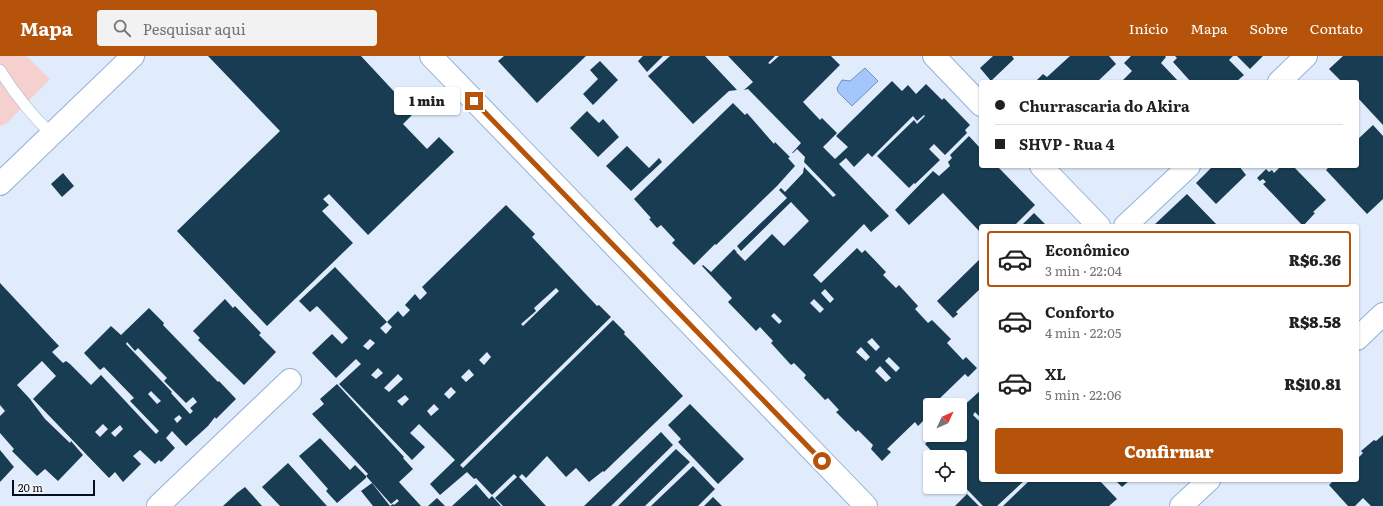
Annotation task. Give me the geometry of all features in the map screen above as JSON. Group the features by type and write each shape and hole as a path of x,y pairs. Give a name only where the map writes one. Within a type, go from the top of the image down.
{"street":[{"path":"0,184 134,56"},
{"path":"431,56 866,506"},
{"path":"934,56 979,103"},
{"path":"1281,80 1306,56"},
{"path":"1043,168 1097,224"},
{"path":"1127,224 1187,168"},
{"path":"1359,337 1383,314"},
{"path":"158,506 290,380"},
{"path":"1181,506 1206,482"}],"lane":[{"path":"0,70 12,90 30,113 52,135"}],"shaded area":[{"path":"0,56 26,56 50,79 6,124 0,126"}],"water":[{"path":"865,68 878,81 852,106 838,92 837,88 842,80 850,81"}],"building":[{"path":"208,56 361,56 414,113 403,124 427,149 439,137 454,152 368,235 329,194 323,199 329,205 322,211 353,243 267,326 177,231 280,131"},
{"path":"504,56 586,56 537,103 498,61"},
{"path":"643,56 663,56 647,72 638,61"},
{"path":"670,56 705,56 737,90 729,91 693,124 648,76"},
{"path":"728,56 775,56 768,63 770,64 779,56 831,56 840,65 803,102 820,120 822,118 837,133 823,147 835,159 848,147 836,136 892,81 902,91 908,85 916,94 926,84 942,100 944,98 970,125 965,130 967,133 945,155 934,144 929,149 940,160 909,188 877,156 914,120 917,124 925,116 924,115 917,121 913,116 872,157 868,153 854,167 846,158 839,164 889,216 871,232 864,224 813,275 821,283 857,248 862,253 865,250 886,272 883,275 896,288 899,285 918,306 915,309 928,323 932,320 951,339 947,343 963,360 966,357 977,368 968,377 965,374 940,398 923,398 923,421 918,426 915,422 887,449 891,452 882,461 871,449 873,445 858,430 856,432 836,412 839,410 828,398 825,400 804,378 806,375 794,363 791,365 771,343 773,341 760,327 756,331 728,302 732,298 702,266 703,265 711,272 734,249 745,261 772,234 784,246 809,221 791,202 741,251 737,246 787,198 779,190 781,188 785,192 803,173 804,167 833,197 836,195 804,162 805,157 797,149 792,153 801,143 748,89 744,90 753,82","holes":["825,289 834,299 830,303 821,293","814,299 824,309 820,313 810,303","774,313 782,321 779,324 771,316","872,338 880,347 876,351 867,342","861,347 870,357 866,361 856,352","889,357 900,368 896,372 885,361","880,366 891,378 886,382 875,371"]},
{"path":"993,56 1012,56 1014,59 992,80 990,80 980,68"},
{"path":"1070,56 1109,56 1116,64 1099,80 1037,80 1043,74 1047,77"},
{"path":"1131,56 1165,56 1166,57 1161,63 1177,80 1123,80 1132,71 1124,63"},
{"path":"1175,56 1233,56 1229,60 1244,75 1238,80 1189,80 1173,62 1177,58"},
{"path":"1237,56 1263,56 1250,69"},
{"path":"1343,56 1383,56 1383,125 1359,99 1359,80 1340,80 1329,69"},
{"path":"600,61 618,80 593,105 583,94 598,79 590,70"},
{"path":"733,103 745,115 747,113 774,144 775,142 790,157 788,158 795,166 777,186 694,265 672,243 675,240 661,225 657,228 649,219 651,218 634,199"},
{"path":"587,111 599,123 603,119 619,137 598,157 570,128"},
{"path":"1373,125 1383,136 1383,199 1367,214 1326,170 1328,168 1359,168 1359,138"},
{"path":"969,136 979,147 979,168 999,168 1035,205 1016,224 979,224 979,231 943,193 909,225 895,210 933,171 939,176 950,166 948,162 952,158 950,155"},
{"path":"627,146 649,168 659,158 662,162 631,191 606,166"},
{"path":"1211,168 1241,168 1246,175 1216,204 1196,183"},
{"path":"1279,168 1295,168 1326,200 1313,212 1315,213 1305,224 1301,224 1263,184 1266,182 1263,179 1260,181 1257,178 1266,169 1269,172 1272,170 1274,173"},
{"path":"63,173 74,186 62,197 51,184"},
{"path":"1187,194 1216,224 1155,224"},
{"path":"506,205 535,234 532,237 597,306 599,305 611,317 460,465 463,468 613,320 625,332 624,334 683,396 604,472 603,471 589,482 576,468 566,477 547,456 526,478 522,474 519,477 546,506 503,506 495,498 517,477 514,474 492,495 476,478 474,479 467,472 440,495 430,484 455,460 419,424 410,433 425,447 412,460 339,384 361,364 356,359 336,378 312,353 332,334 342,344 348,338 317,306 310,312 299,301 335,267 387,322 398,311 403,317 410,310 405,305 415,294 420,300 427,293 422,287","holes":["556,288 559,291 523,326 521,324 536,311 534,308","387,322 392,327 386,334 380,328","370,339 375,343 368,350 363,346","487,352 491,357 484,365 479,360","378,368 383,373 376,379 371,375","469,369 474,375 466,382 461,377","398,374 403,379 389,392 384,388","451,387 456,392 449,399 444,394","405,395 409,399 402,406 397,401","434,404 439,409 431,416 427,411"]},
{"path":"1034,213 1045,224 1023,224"},
{"path":"979,260 979,290 956,312 958,314 953,318 937,301"},
{"path":"0,283 59,346 52,352 63,363 66,361 70,364 91,385 101,375 156,434 159,431 130,401 134,398 104,367 100,370 84,353 111,326 121,335 149,308 164,323 163,325 236,399 216,419 215,417 208,426 186,446 172,431 166,438 175,448 161,462 159,460 155,464 140,450 133,456 141,464 123,482 115,472 109,478 33,399 56,376 42,361 17,385 45,419 70,443 71,441 83,455 58,481 45,469 37,476 12,451 14,449 0,433 0,416 5,411 0,405","holes":["127,342 135,351 138,348 167,378 164,381 186,403 193,397 197,402 190,408 193,411 190,414 171,393 172,392 126,344","151,391 161,401 157,404 148,394","179,415 182,418 177,423 174,419","103,424 108,429 100,437 95,432","120,425 123,429 115,437 111,433"]},
{"path":"225,299 233,308 235,306 261,333 259,335 276,352 244,385 198,340 200,338 193,331"},
{"path":"337,384 404,457 403,458 413,469 399,482 421,506 390,506 399,501 397,499 391,504 366,476 368,474 312,414 324,404 320,399"},
{"path":"979,392 979,416 975,412 973,415 979,421 979,482 1023,482 997,506 983,506 967,489 967,450 931,450 925,444 927,442 967,442 967,403"},
{"path":"690,404 744,459 718,484 678,442 681,439 668,425"},
{"path":"661,432 673,445 611,506 584,506"},
{"path":"1383,435 1383,506 1371,506 1363,498 1355,506 1348,506 1329,485 1332,482 1359,482 1359,457 1363,453 1361,451 1374,440 1376,441"},
{"path":"320,438 350,470 355,465 366,476 366,478 337,503 326,491 328,489 299,456"},
{"path":"676,449 690,462 645,506 618,506"},
{"path":"0,450 14,467 0,482"},
{"path":"288,463 327,506 280,506 262,487"},
{"path":"693,466 715,489 698,506 651,506"},
{"path":"1028,482 1101,482 1117,499 1109,506 1003,506"},
{"path":"1117,482 1128,482 1122,487"},
{"path":"372,483 390,506 373,506 361,491"},
{"path":"476,484 489,499 492,496 501,506 452,506"},
{"path":"245,487 262,506 223,506 237,493"},
{"path":"967,494 979,506 955,506"},
{"path":"713,497 722,506 704,506"},
{"path":"437,498 445,506 428,506"}],"route":[{"path":"474,101 822,461"}]}
